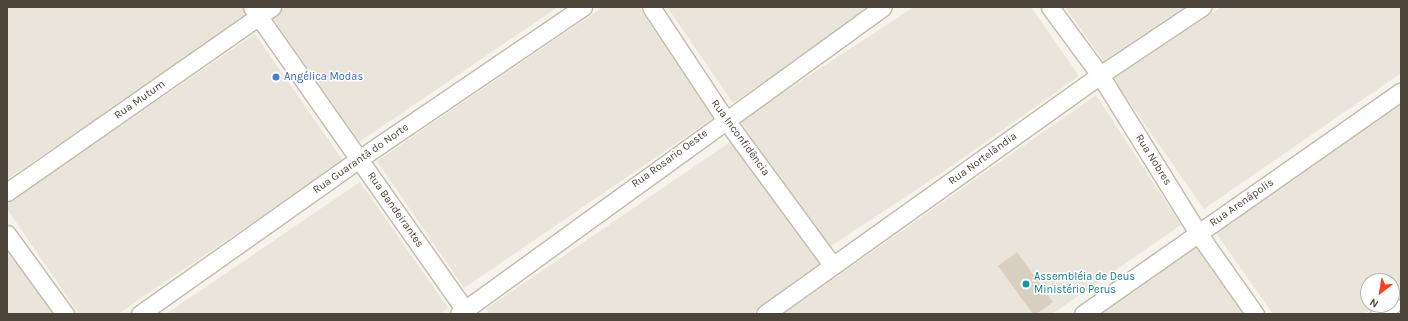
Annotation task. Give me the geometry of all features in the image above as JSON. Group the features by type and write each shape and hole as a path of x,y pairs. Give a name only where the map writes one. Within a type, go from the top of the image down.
{"street":[{"name":"Rua Guarantã do Norte","path":"140,314 359,159 583,7"},
{"name":"Rua Inconfidência","path":"651,7 725,119 833,266"},
{"name":"Rua Rosario Oeste","path":"464,312 725,119 883,7"},
{"name":"Rua Nobres","path":"1050,7 1100,75 1198,233 1255,314"},
{"name":"Rua Nortelândia","path":"765,314 1100,75 1202,7"},
{"name":"Rua Bandeirantes","path":"261,10 359,159 464,312"},
{"name":"Rua Mutum","path":"7,192 261,10"},
{"name":"Rua Arenápolis","path":"1083,314 1401,91"},
{"path":"7,234 65,314"}],"shaded area":[{"path":"7,7 243,7 249,17 7,179"},
{"path":"284,7 558,7 359,142 271,16"},
{"path":"603,7 639,7 715,117 464,288 377,161"},
{"path":"667,7 874,7 733,103"},
{"path":"914,7 1031,7 1079,76 943,172 828,248 740,121"},
{"path":"1065,7 1189,7 1106,64"},
{"path":"1221,7 1401,7 1401,73 1204,209 1113,79"},
{"path":"255,34 343,161 118,314 79,314 7,209 7,203"},
{"path":"1096,95 1181,225 1052,314 783,314"},
{"path":"1401,99 1401,289 1400,290 1400,273 1360,273 1360,313 1365,313 1363,314 1273,314 1211,226"},
{"path":"736,138 824,265 752,314 489,314 486,309"},
{"path":"360,182 448,308 439,314 166,314"},
{"path":"7,232 64,314 7,314"},
{"path":"1197,239 1246,314 1090,314"}],"building":[{"name":"Assembléia de Deus Ministério Perus","path":"1017,252 1053,302 1036,314 1033,314 998,266"}],"place":[{"name":"Angélica Modas","path":"276,77"},
{"name":"Assembléia de Deus Ministério Perus","path":"1026,284"}]}
